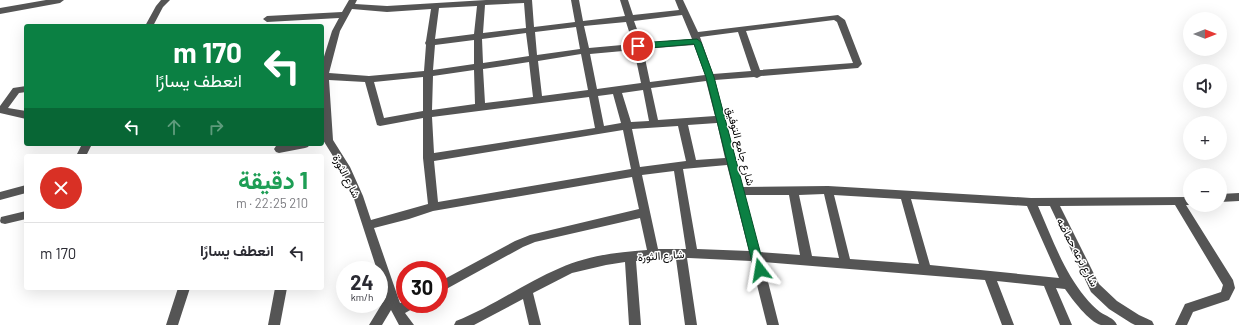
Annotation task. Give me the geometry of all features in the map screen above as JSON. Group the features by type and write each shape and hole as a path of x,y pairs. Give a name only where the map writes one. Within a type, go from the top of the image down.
{"street":[{"path":"10,10 14,0"},
{"path":"0,11 60,0"},
{"path":"150,24 160,6 166,0"},
{"path":"351,3 387,9 527,0 538,100"},
{"path":"575,0 600,130"},
{"path":"624,0 638,46 654,124"},
{"name":"شارع جامع التوفيق","path":"679,0 686,12 710,77 774,325"},
{"name":"شارع الثورة","path":"351,3 344,15 324,64 325,141 345,167 358,196 396,308"},
{"path":"480,107 478,38 481,4"},
{"path":"432,207 428,158 427,74 429,43 435,7"},
{"path":"429,43 686,12"},
{"path":"267,19 344,15"},
{"path":"324,76 369,79 427,74 584,51 638,46 696,38 741,29 832,17 841,20 858,64 855,66 757,75 710,77 427,114 380,122 369,79"},
{"path":"741,29 757,75"},
{"path":"24,89 16,90 1,110 24,115"},
{"path":"618,90 627,126 653,254"},
{"path":"428,158 627,126 721,119"},
{"path":"682,122 692,164"},
{"path":"279,150 296,146"},
{"path":"368,224 410,215 432,207 636,172 692,164 732,161"},
{"path":"678,167 687,253 691,325"},
{"path":"0,196 24,190"},
{"path":"793,190 807,260"},
{"path":"740,191 828,190 1031,202 1183,202"},
{"path":"828,190 846,263"},
{"path":"904,195 926,269"},
{"path":"1227,198 1239,197"},
{"name":"شارع ترعه حماضه","path":"1031,202 1068,284 1084,304 1111,325"},
{"name":"شارع ترعه حماضه","path":"1053,202 1095,288 1112,305 1148,325"},
{"path":"1178,202 1229,284 1229,288 1225,296 1189,308 1181,325"},
{"path":"448,283 519,244 534,238 645,212"},
{"path":"4,220 24,215"},
{"name":"شارع الثورة","path":"465,324 560,273 575,267 653,254 687,253 807,260 926,269 1068,284"},
{"path":"630,257 635,325"},
{"path":"989,275 1008,325"},
{"path":"1046,282 1066,325"},
{"path":"172,325 183,290"},
{"path":"274,325 280,290"},
{"path":"527,291 535,325"},
{"path":"375,325 393,297"},
{"name":"شارع الثورة","path":"398,313 403,321 408,325"}],"route":[{"path":"638,46 697,42 710,77 760,270"}]}
